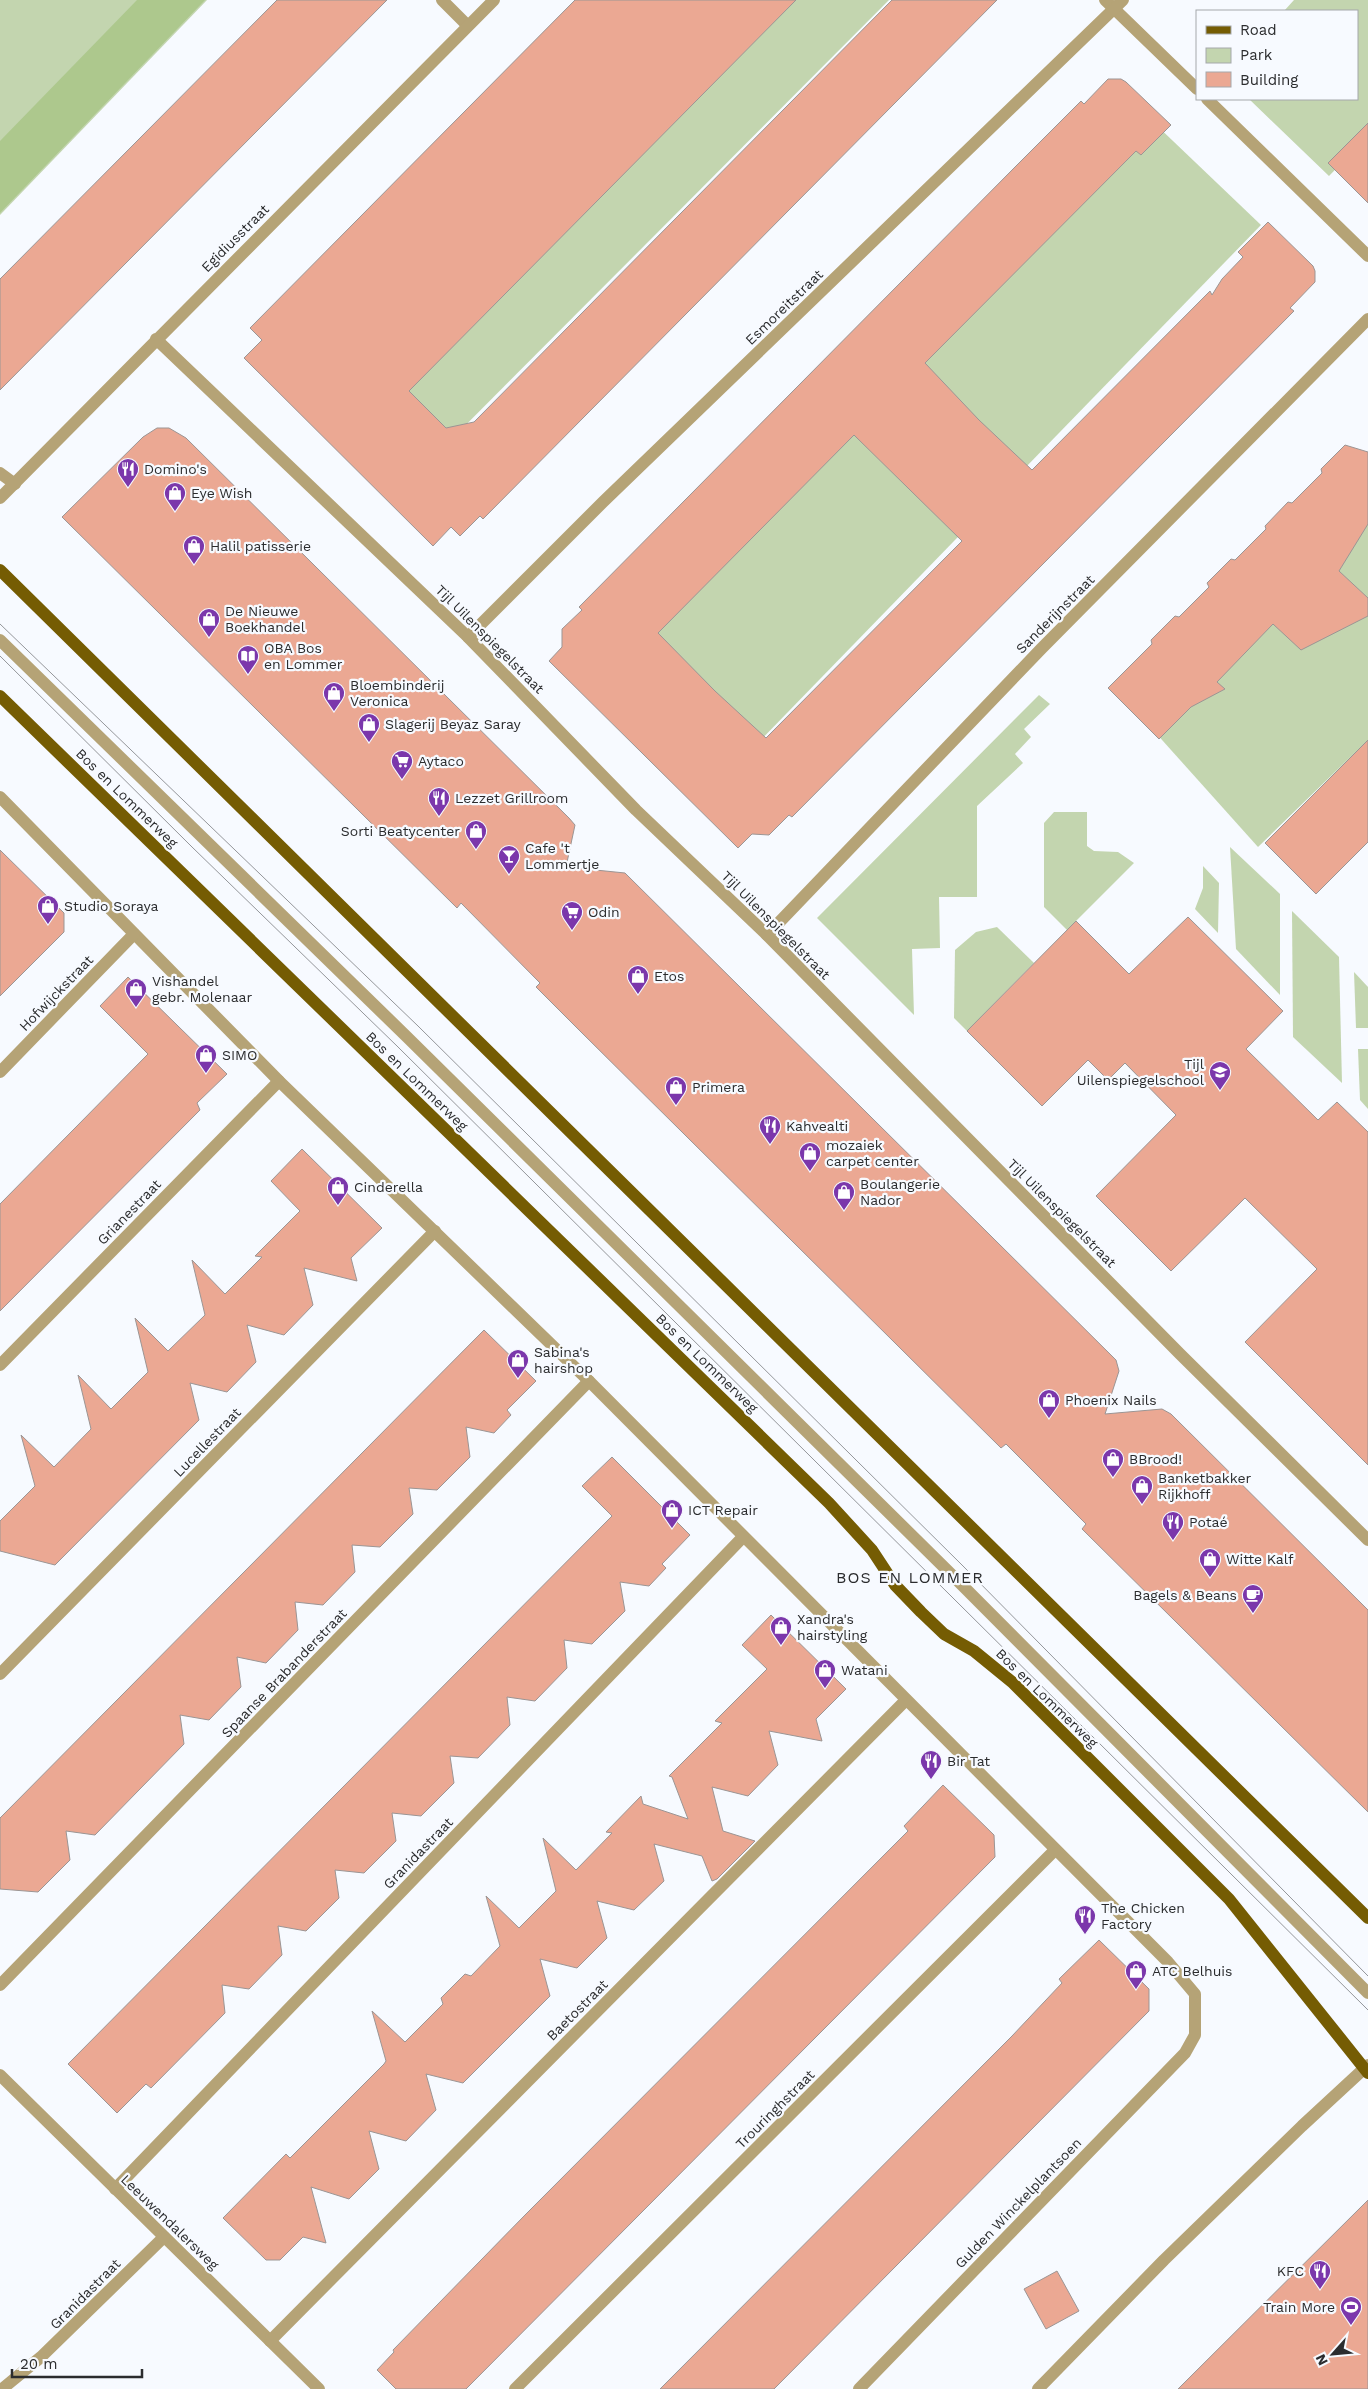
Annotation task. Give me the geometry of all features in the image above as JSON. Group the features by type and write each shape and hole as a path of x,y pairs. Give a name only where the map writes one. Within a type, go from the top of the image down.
{"main road":[{"path":"0,570 1368,1918"},
{"name":"Bos en Lommerweg","path":"0,696 829,1503 872,1550 895,1585 921,1612 944,1634 974,1651 1012,1682 1229,1899 1367,2069"}],"street":[{"path":"442,0 467,25"},
{"name":"Egidiusstraat","path":"0,498 467,25 494,0"},
{"path":"1114,3 1196,88"},
{"name":"Esmoreitstraat","path":"468,637 610,495 1114,3"},
{"path":"1208,100 1368,256"},
{"name":"Sanderijnstraat","path":"767,935 1022,669 1368,319"},
{"name":"Tijl Uilenspiegelstraat","path":"156,339 468,637 636,810 767,935 1180,1354 1368,1540"},
{"path":"0,473 14,484"},
{"name":"Bos en Lommerweg","path":"0,640 407,1036 954,1577 1368,1993"},
{"path":"0,797 279,1081 590,1381 1055,1850"},
{"name":"Hofwijckstraat","path":"0,1072 134,934"},
{"name":"Grianestraat","path":"0,1365 279,1081"},
{"name":"Lucellestraat","path":"0,1674 435,1232"},
{"name":"Spaanse Brabanderstraat","path":"0,1985 590,1381"},
{"name":"Granidastraat","path":"115,2189 743,1537"},
{"name":"Baetostraat","path":"270,2341 906,1700"},
{"name":"Gulden Winckelplantsoen","path":"859,2389 1178,2060 1195,2035 1195,1994 1168,1962 1055,1850"},
{"name":"Trouringhstraat","path":"515,2389 1055,1850"},
{"path":"1038,2389 1164,2260 1302,2126 1367,2069"},
{"name":"Leeuwendalersweg","path":"0,2075 319,2389"},
{"name":"Granidastraat","path":"2,2389 41,2357 164,2237"}],"green space":[{"path":"0,0 207,0 0,215"},
{"path":"137,0 205,0 0,213 0,141"},
{"path":"674,0 889,0 418,473 311,372"},
{"path":"1294,0 1368,0 1368,136 1329,176 1250,100 1358,100 1358,10 1285,10"},
{"path":"1151,120 1261,225 716,786 608,674"},
{"path":"1368,523 1368,740 1258,847 1154,731"},
{"path":"1039,695 1050,704 1024,729 1031,737 1015,754 1023,763 977,806 977,897 939,897 940,948 912,949 914,1015 817,918"},
{"path":"1054,812 1087,812 1087,846 1094,851 1118,852 1134,863 1067,930 1044,907 1044,823"},
{"path":"1230,847 1280,894 1280,995 1236,949"},
{"path":"1203,866 1219,883 1218,933 1195,909 1203,888"},
{"path":"1292,911 1339,957 1342,1083 1293,1037"},
{"path":"997,927 1034,963 967,1031 954,1018 955,950 976,932"},
{"path":"1354,972 1368,987 1368,1028 1356,1028"},
{"path":"1358,1049 1368,1049 1368,1109 1360,1100"}],"building":[{"path":"277,0 387,0 0,390 0,279"},
{"path":"575,0 796,0 409,391 446,428 474,422 892,0 997,0 483,519 480,516 460,536 451,527 433,546 244,358 262,340 250,328"},
{"path":"1108,79 1121,79 1171,125 1141,155 1136,151 925,363 979,420 1032,470 1210,291 1212,295 1222,279 1243,257 1238,252 1268,222 1313,266 1315,282 1290,308 1294,311 792,817 789,815 769,835 752,834 738,848 549,661 562,647 562,629 582,610 579,607 1015,167 1081,101 1084,104","holes":["854,435 962,541 766,738 715,691 658,633"]},
{"path":"1368,123 1368,203 1328,163"},
{"path":"157,428 169,428 186,438 569,818 575,825 566,867 625,873 1116,1360 1119,1371 1105,1414 1162,1409 1171,1414 1368,1610 1368,1812 1082,1529 1086,1524 1006,1444 1001,1448 536,987 540,983 461,903 457,908 62,517 143,437"},
{"path":"1345,445 1368,452 1368,524 1339,571 1368,598 1368,616 1301,650 1273,624 1217,682 1225,689 1191,707 1159,739 1108,688 1152,644 1151,640 1175,616 1179,617 1209,587 1207,583 1231,559 1235,560 1266,529 1265,526 1288,502 1292,503 1322,473 1321,469"},
{"path":"1368,740 1368,842 1316,894 1265,843"},
{"path":"0,850 64,913 64,932 0,996"},
{"name":"Tijl Uilenspiegelschool","path":"1188,917 1283,1011 1246,1049 1318,1120 1337,1102 1368,1132 1368,1465 1245,1342 1317,1269 1245,1198 1171,1271 1096,1196 1176,1115 1125,1063 1108,1080 1088,1060 1042,1106 967,1031 1076,921 1129,974"},
{"path":"128,977 227,1074 197,1103 200,1110 0,1311 0,1204 148,1054 100,1006"},
{"path":"302,1149 382,1228 351,1258 357,1281 304,1268 313,1305 284,1335 247,1325 256,1362 227,1392 190,1383 199,1420 55,1565 0,1551 0,1521 35,1486 21,1435 54,1467 91,1429 78,1375 111,1409 148,1372 135,1318 168,1351 205,1315 192,1260 225,1294 262,1257 255,1256 300,1211 271,1181"},
{"path":"484,1330 536,1381 507,1410 511,1415 494,1433 466,1427 470,1457 437,1490 409,1488 413,1514 380,1547 352,1545 355,1572 323,1605 295,1602 298,1630 266,1663 237,1657 241,1687 209,1720 180,1715 184,1744 95,1835 66,1831 70,1860 38,1892 0,1889 0,1818"},
{"path":"612,1457 690,1535 662,1564 666,1568 649,1586 620,1582 625,1611 592,1644 564,1640 567,1668 535,1701 507,1697 510,1725 478,1758 450,1756 454,1783 421,1816 392,1813 396,1841 364,1873 335,1870 339,1898 306,1931 278,1926 282,1955 249,1989 222,1985 225,2013 151,2088 146,2084 117,2113 68,2064 612,1516 582,1486"},
{"path":"771,1615 846,1689 816,1719 822,1741 769,1731 778,1765 748,1796 712,1787 723,1831 755,1841 717,1879 712,1881 702,1856 654,1844 664,1881 634,1910 597,1901 607,1938 577,1968 540,1959 550,1996 463,2083 426,2074 436,2110 406,2141 369,2131 379,2169 349,2199 311,2187 326,2243 303,2237 280,2260 266,2260 223,2218 286,2154 290,2158 384,2064 386,2061 372,2011 405,2042 443,2004 441,1998 465,1974 471,1976 500,1946 486,1896 519,1928 556,1891 543,1838 576,1870 612,1833 606,1832 641,1796 643,1804 688,1819 672,1777 669,1776 722,1723 715,1721 767,1669 742,1645"},
{"path":"943,1785 994,1835 995,1857 466,2389 396,2389 377,2370 394,2352 393,2350 908,1831 904,1826"},
{"path":"1099,1940 1149,1989 1149,2011 774,2389 660,2389 1012,2036 1062,1983 1059,1979"},
{"path":"1368,2200 1368,2389 1178,2389"},
{"path":"1057,2271 1079,2311 1046,2329 1024,2289"}],"tram line":[{"path":"0,624 418,1026 963,1566 1368,1976"},
{"path":"0,656 192,847 397,1046 1368,2010"}],"place":[{"name":"Domino's","path":"128,488"},
{"name":"Eye Wish","path":"175,512"},
{"name":"Halil patisserie","path":"194,565"},
{"name":"De Nieuwe Boekhandel","path":"209,638"},
{"name":"OBA Bos en Lommer","path":"248,675"},
{"name":"Bloembinderij Veronica","path":"334,712"},
{"name":"Slagerij Beyaz Saray","path":"369,743"},
{"name":"Aytaco","path":"402,780"},
{"name":"Lezzet Grillroom","path":"439,817"},
{"name":"Sorti Beatycenter","path":"476,850"},
{"name":"Cafe 't Lommertje","path":"509,875"},
{"name":"Studio Soraya","path":"48,925"},
{"name":"Odin","path":"572,931"},
{"name":"Etos","path":"638,995"},
{"name":"Vishandel gebr. Molenaar","path":"136,1008"},
{"name":"SIMO","path":"206,1074"},
{"name":"Tijl Uilenspiegelschool","path":"1220,1091"},
{"name":"Primera","path":"676,1106"},
{"name":"Kahvealti","path":"770,1145"},
{"name":"mozaiek carpet center","path":"810,1172"},
{"name":"Cinderella","path":"338,1206"},
{"name":"Boulangerie Nador","path":"844,1211"},
{"name":"Sabina's hairshop","path":"518,1379"},
{"name":"Phoenix Nails","path":"1049,1419"},
{"name":"BBrood!","path":"1113,1478"},
{"name":"Banketbakker Rijkhoff","path":"1142,1505"},
{"name":"ICT Repair","path":"672,1529"},
{"name":"Potaé","path":"1173,1541"},
{"name":"Witte Kalf","path":"1210,1578"},
{"name":"Bagels & Beans","path":"1253,1614"},
{"name":"Xandra's hairstyling","path":"781,1646"},
{"name":"Watani","path":"825,1689"},
{"name":"Bir Tat","path":"931,1780"},
{"name":"The Chicken Factory","path":"1085,1935"},
{"name":"ATC Belhuis","path":"1136,1990"},
{"name":"KFC","path":"1320,2290"},
{"name":"Train More","path":"1351,2326"}],"district":[{"name":"BOS EN LOMMER","path":"910,1577"}]}
